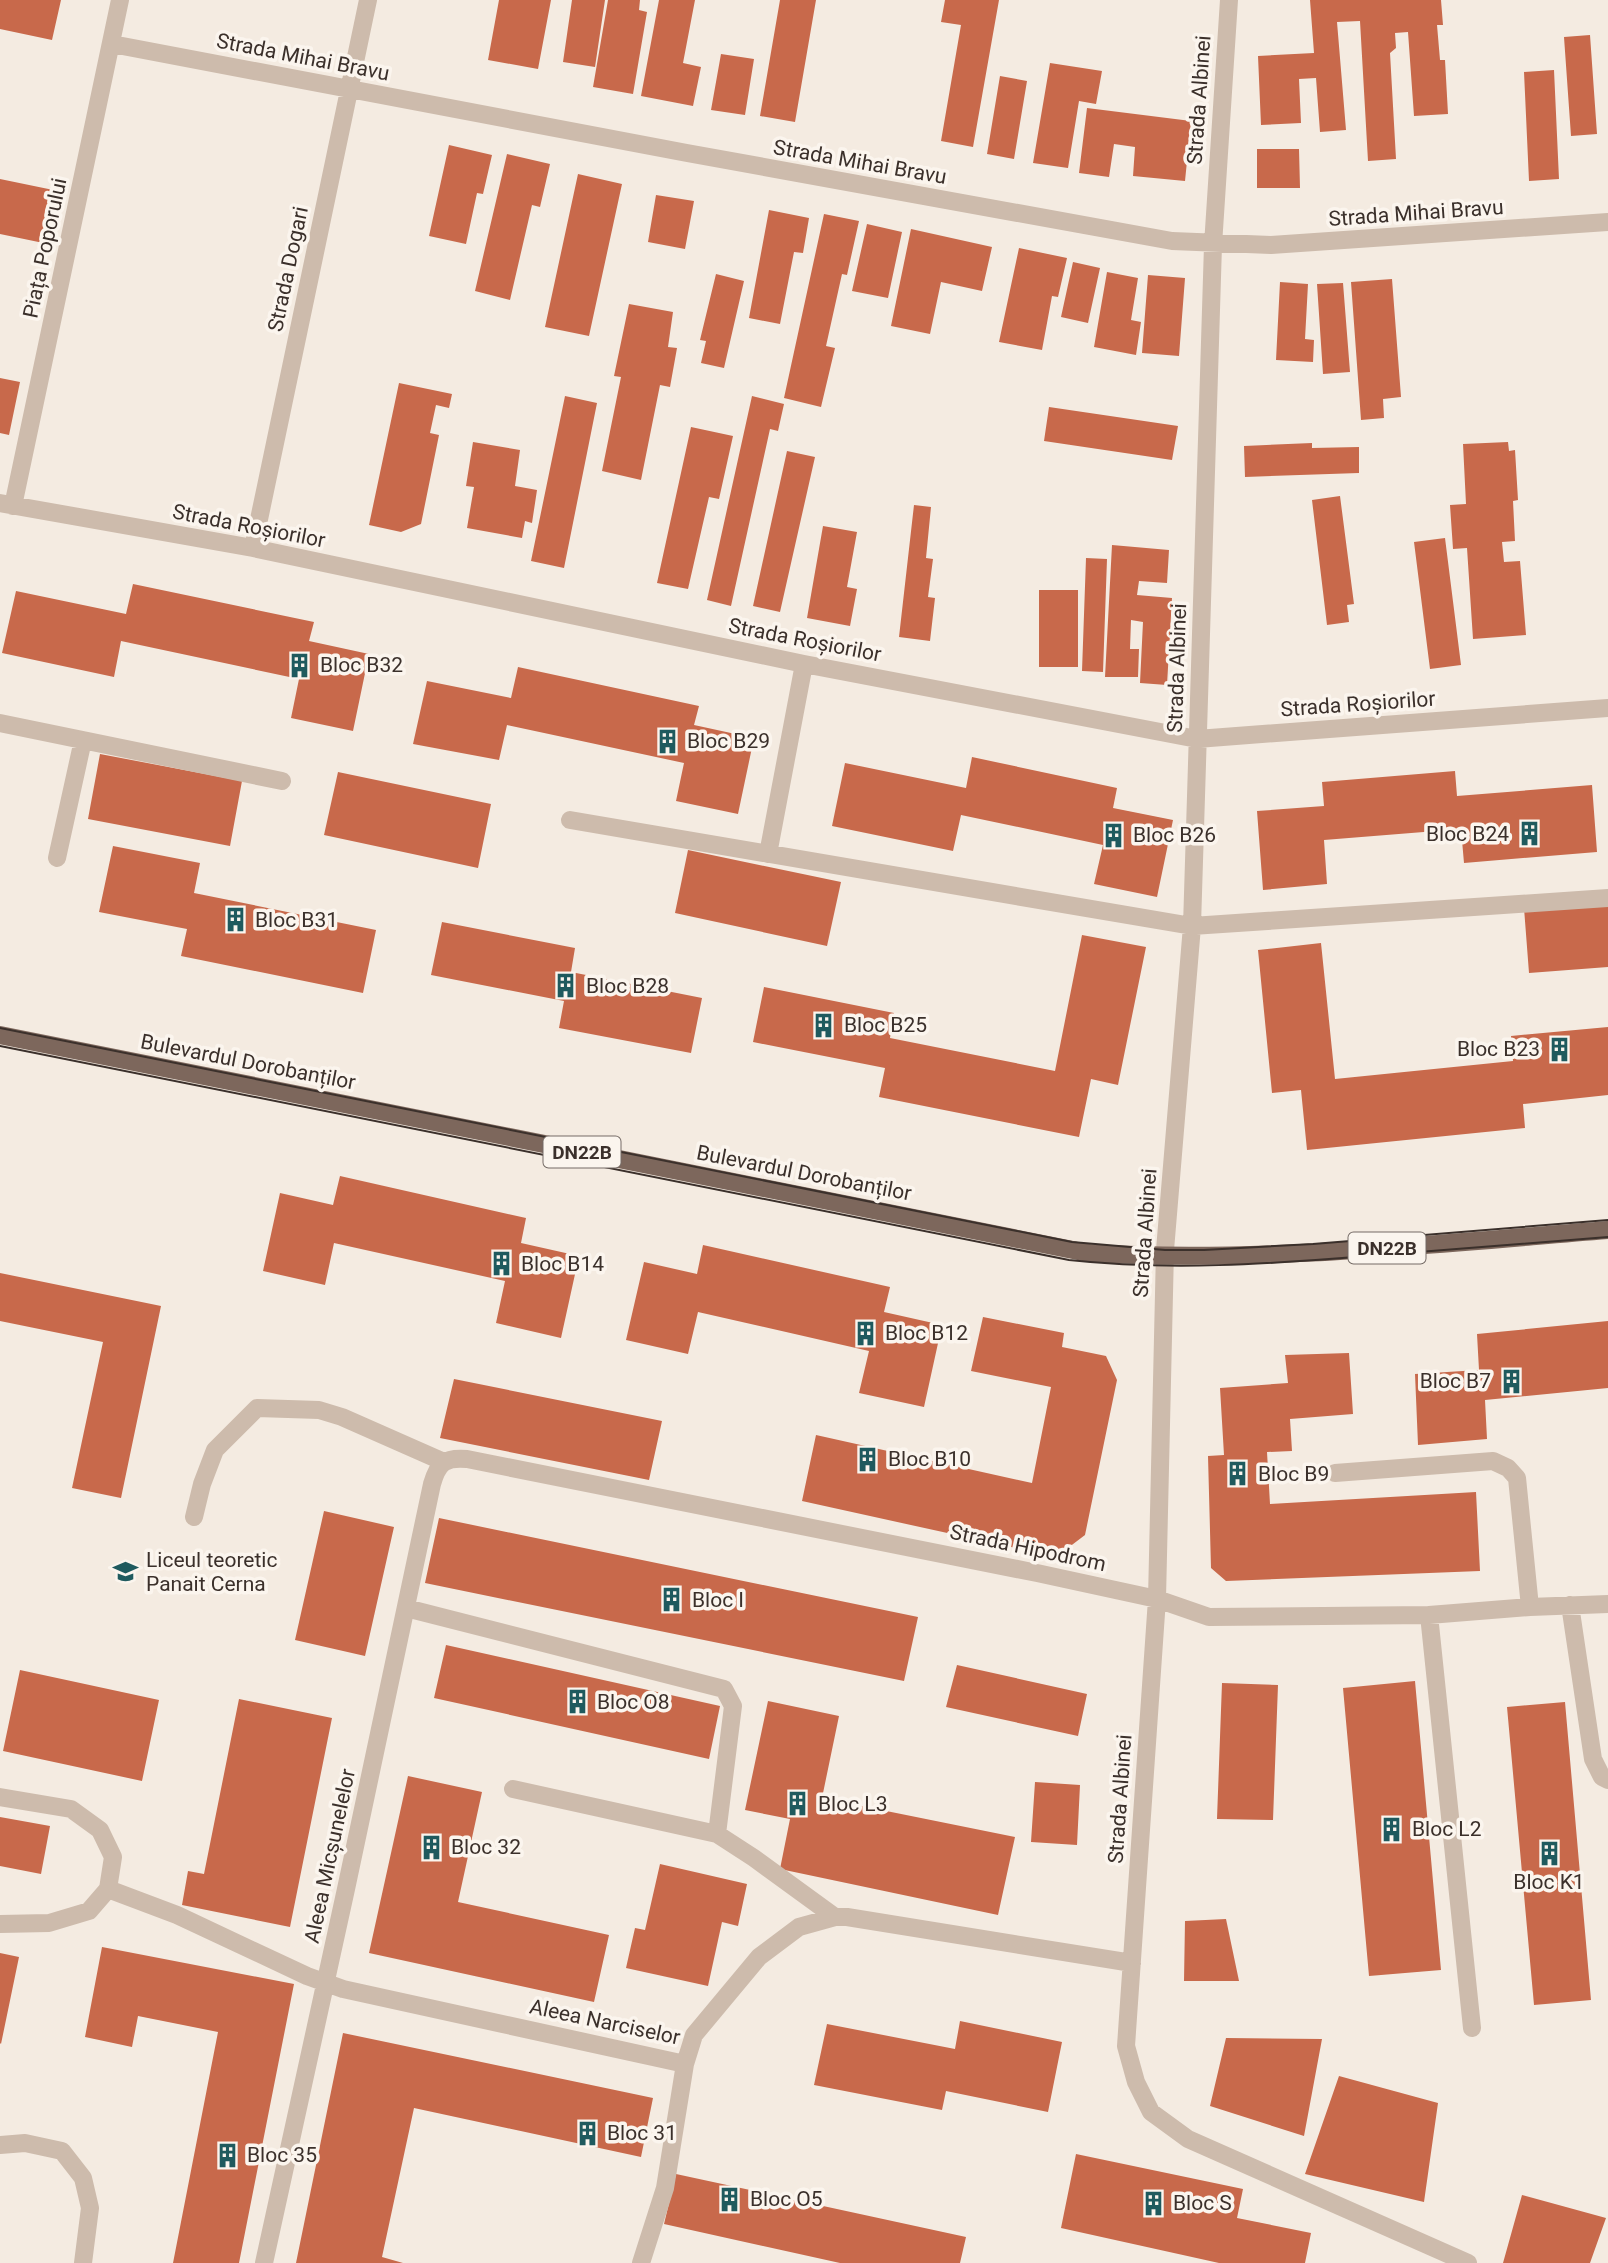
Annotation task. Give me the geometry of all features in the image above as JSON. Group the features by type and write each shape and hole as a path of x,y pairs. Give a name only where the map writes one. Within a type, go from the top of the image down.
{"main road":[{"name":"Bulevardul Dorobanților","path":"0,1035 1087,1253 1165,1257 1391,1248 1608,1230"}],"street":[{"name":"Piața Poporului","path":"7,505 120,0"},
{"name":"Strada Dogari","path":"253,548 368,0"},
{"name":"Strada Albinei","path":"1228,0 1213,245 1192,926 1165,1257 1157,1599 1126,2046 1136,2081 1151,2112 1188,2139 1468,2263"},
{"name":"Strada Mihai Bravu","path":"112,44 1172,241 1271,246 1608,222"},
{"name":"Strada Roșiorilor","path":"7,505 253,548 804,664 1197,738 1608,708"},
{"path":"768,854 804,664"},
{"path":"0,723 282,781"},
{"path":"57,858 83,740"},
{"path":"570,820 1192,926 1608,898"},
{"path":"194,1517 202,1484 215,1450 257,1408 319,1410 330,1413 444,1462"},
{"name":"Strada Hipodrom","path":"444,1462 454,1458 467,1459 1037,1573 1157,1599 1209,1618 1429,1615 1608,1604"},
{"path":"1335,1473 1493,1461 1508,1468 1517,1478 1530,1607"},
{"name":"Aleea Micșunelelor","path":"264,2263 432,1484 436,1470 444,1462"},
{"path":"1570,1605 1593,1759 1602,1777 1608,1780"},
{"path":"406,1608 724,1689 733,1706 717,1835"},
{"path":"1429,1615 1472,2028"},
{"path":"513,1789 717,1835 754,1858 835,1917"},
{"path":"0,1797 71,1808 100,1830 113,1857 108,1889 89,1911 49,1923 0,1924"},
{"name":"Aleea Narciselor","path":"108,1889 177,1915 307,1976 344,1989 685,2064 694,2035 759,1957 799,1927 835,1917 864,1919 1132,1963"},
{"path":"641,2263 665,2188 685,2064"},
{"path":"0,2145 24,2143 62,2151 83,2178 90,2208 83,2263"}],"building":[{"path":"0,0 61,0 52,40 0,29"},
{"path":"499,0 551,0 538,69 488,60"},
{"path":"572,0 605,0 595,67 563,62"},
{"path":"608,0 640,0 639,10 647,12 633,94 593,87"},
{"path":"659,0 695,0 683,63 701,67 693,106 641,96"},
{"path":"780,0 816,0 795,122 760,116"},
{"path":"945,0 999,0 973,147 941,141 961,25 941,22"},
{"path":"1310,0 1441,0 1443,25 1437,25 1440,60 1445,60 1448,114 1414,116 1408,32 1395,33 1396,48 1390,53 1396,159 1368,161 1360,21 1337,22 1346,130 1320,132 1316,78 1299,79 1301,123 1261,125 1258,56 1314,53"},
{"path":"1590,35 1597,134 1571,136 1564,37"},
{"path":"721,54 754,59 745,115 711,110"},
{"path":"1050,63 1102,71 1096,104 1079,101 1068,168 1033,163"},
{"path":"1554,70 1559,179 1529,181 1524,72"},
{"path":"1000,76 1027,81 1014,159 987,154"},
{"path":"1087,108 1191,121 1185,181 1133,176 1135,147 1114,144 1109,177 1079,173"},
{"path":"449,145 492,155 483,194 477,193 466,244 429,236"},
{"path":"1257,149 1299,149 1300,188 1257,188"},
{"path":"507,154 550,164 540,207 532,205 510,300 475,291"},
{"path":"578,174 622,184 589,336 545,327"},
{"path":"0,179 63,192 53,245 0,234"},
{"path":"656,195 694,201 685,249 648,242"},
{"path":"769,210 809,218 803,253 794,252 780,324 749,318"},
{"path":"824,214 859,221 847,275 842,274 826,346 835,348 821,407 784,398"},
{"path":"867,224 902,232 888,298 852,291"},
{"path":"911,229 992,247 982,291 941,282 930,334 891,326"},
{"path":"1019,248 1067,258 1058,297 1052,296 1042,350 999,342"},
{"path":"1073,262 1100,268 1088,323 1061,317"},
{"path":"1107,272 1138,278 1131,320 1141,322 1136,355 1094,347"},
{"path":"716,274 744,281 724,368 701,363 706,341 700,340"},
{"path":"1148,275 1185,278 1179,356 1142,353"},
{"path":"1392,279 1401,397 1383,399 1384,418 1361,420 1351,282"},
{"path":"1280,282 1308,284 1305,339 1314,340 1313,362 1276,360"},
{"path":"1343,283 1350,372 1323,374 1317,284"},
{"path":"629,304 673,312 668,347 677,348 670,387 660,385 641,480 602,471 621,377 614,376"},
{"path":"0,378 20,382 9,435 0,433"},
{"path":"399,383 452,394 449,408 436,405 430,433 439,435 421,524 401,532 369,525"},
{"path":"565,396 597,403 564,568 531,561"},
{"path":"752,396 784,404 778,431 770,429 731,606 707,600"},
{"path":"1049,407 1178,426 1172,460 1044,441"},
{"path":"691,427 733,436 719,499 709,497 688,589 657,583"},
{"path":"473,442 520,450 515,486 537,490 532,523 525,521 522,538 467,528 474,487 466,486"},
{"path":"1508,442 1509,451 1515,450 1518,500 1513,501 1515,541 1502,542 1504,562 1520,561 1526,635 1473,639 1467,548 1453,549 1450,505 1466,504 1463,444"},
{"path":"1312,443 1312,448 1359,447 1359,473 1245,477 1244,446"},
{"path":"787,451 815,457 780,612 753,606"},
{"path":"1340,496 1354,604 1347,605 1349,622 1327,625 1312,500"},
{"path":"914,505 931,507 926,558 933,559 928,597 935,598 930,641 899,637"},
{"path":"823,526 857,532 847,587 857,589 850,626 807,618"},
{"path":"1445,538 1461,665 1430,669 1414,542"},
{"path":"1112,545 1169,550 1167,583 1139,581 1137,595 1172,598 1167,685 1140,683 1143,622 1131,620 1130,649 1139,649 1138,677 1105,677"},
{"path":"1086,558 1107,559 1103,672 1082,671"},
{"name":"Bloc B32","path":"133,584 314,622 309,641 369,654 353,731 291,718 299,679 121,641 114,677 2,653 16,591 126,614"},
{"path":"1039,590 1078,590 1078,667 1039,667"},
{"name":"Bloc B29","path":"518,667 699,706 694,725 754,738 738,814 676,801 684,763 507,725 499,760 413,744 427,681 511,698"},
{"path":"100,754 242,781 230,846 88,819"},
{"name":"Bloc B26","path":"972,757 1117,788 1113,808 1173,820 1157,897 1094,884 1103,845 961,815 953,851 832,826 845,763 966,788"},
{"name":"Bloc B24","path":"1455,771 1457,796 1592,785 1597,852 1464,863 1461,829 1324,840 1327,884 1263,890 1257,811 1324,806 1322,782"},
{"path":"338,772 491,804 478,868 324,835"},
{"name":"Bloc B31","path":"113,846 200,863 194,893 376,930 363,993 181,956 187,929 99,912"},
{"path":"688,850 841,882 827,946 675,913"},
{"path":"1608,901 1608,967 1529,973 1524,908"},
{"name":"Bloc B28","path":"442,922 575,948 571,972 702,998 691,1053 559,1028 564,1001 431,975"},
{"name":"Bloc B25","path":"1082,935 1146,947 1118,1085 1091,1079 1079,1137 879,1097 885,1068 753,1042 764,987 894,1013 890,1038 1055,1071"},
{"name":"Bloc B23","path":"1321,943 1335,1079 1513,1061 1511,1036 1608,1027 1608,1095 1523,1104 1525,1128 1307,1150 1301,1090 1272,1093 1258,950"},
{"name":"Bloc B14","path":"340,1176 526,1218 521,1243 579,1256 561,1338 496,1323 505,1281 334,1243 325,1285 263,1271 280,1193 333,1205"},
{"name":"Bloc B12","path":"703,1245 890,1287 884,1312 942,1325 924,1407 859,1393 869,1351 698,1312 688,1354 626,1340 644,1262 697,1274"},
{"path":"0,1273 161,1306 121,1498 72,1488 103,1342 0,1321"},
{"name":"Bloc B10","path":"983,1317 1064,1333 1062,1347 1106,1356 1117,1380 1085,1535 1056,1557 802,1501 816,1435 1032,1483 1051,1387 971,1371"},
{"name":"Bloc B7","path":"1608,1321 1608,1388 1485,1400 1487,1439 1418,1445 1415,1374 1479,1370 1477,1334"},
{"name":"Bloc B9","path":"1349,1353 1353,1414 1290,1419 1292,1451 1267,1452 1270,1504 1476,1492 1480,1571 1226,1581 1211,1568 1208,1456 1224,1455 1220,1388 1288,1383 1285,1355"},
{"path":"454,1379 662,1421 649,1480 440,1438"},
{"path":"324,1511 394,1527 365,1656 295,1640"},
{"name":"Bloc I","path":"439,1518 918,1617 904,1681 425,1583"},
{"name":"Bloc O8","path":"446,1645 720,1706 709,1759 434,1698"},
{"path":"957,1665 1087,1694 1078,1736 946,1707"},
{"path":"20,1670 159,1700 142,1781 3,1751"},
{"name":"Bloc L2","path":"1415,1681 1441,1970 1369,1976 1343,1688"},
{"path":"1222,1683 1278,1685 1273,1820 1217,1819"},
{"path":"239,1699 332,1718 290,1927 182,1905 188,1871 204,1874"},
{"name":"Bloc L3","path":"768,1701 839,1716 822,1798 1015,1837 998,1915 780,1869 790,1819 745,1810"},
{"name":"Bloc K1","path":"1565,1702 1591,2000 1534,2005 1507,1707"},
{"name":"Bloc 32","path":"408,1776 482,1792 458,1902 609,1935 594,2002 369,1953"},
{"path":"1035,1782 1080,1785 1077,1845 1031,1842"},
{"path":"0,1817 50,1826 41,1874 0,1866"},
{"path":"660,1864 747,1884 738,1926 722,1922 708,1986 626,1968 635,1928 645,1930"},
{"path":"1226,1919 1239,1981 1184,1981 1185,1921"},
{"name":"Bloc 35","path":"102,1947 294,1984 239,2263 173,2263 218,2032 138,2016 132,2047 85,2037"},
{"path":"0,1953 19,1957 1,2044 0,2043"},
{"path":"960,2021 1062,2042 1048,2112 946,2091 942,2110 814,2085 827,2024 955,2049"},
{"name":"Bloc 31","path":"343,2033 653,2098 641,2157 414,2108 382,2257 403,2263 296,2263"},
{"path":"1226,2038 1322,2039 1304,2136 1210,2106"},
{"path":"1339,2076 1438,2103 1424,2202 1305,2174"},
{"name":"Bloc S","path":"1076,2154 1243,2189 1237,2218 1311,2233 1305,2263 1219,2263 1061,2228"},
{"name":"Bloc O5","path":"676,2174 966,2237 960,2263 840,2263 664,2224"},
{"path":"1522,2195 1606,2218 1590,2263 1503,2263"}],"tram line":[{"path":"0,1028 1072,1242 1165,1250 1204,1250 1608,1220"},
{"path":"0,1046 1069,1260 1181,1266 1256,1264 1608,1237"}],"place":[{"name":"Bloc B32","path":"300,665"},
{"name":"Bloc B29","path":"667,741"},
{"name":"Bloc B24","path":"1529,834"},
{"name":"Bloc B26","path":"1113,835"},
{"name":"Bloc B31","path":"235,920"},
{"name":"Bloc B28","path":"566,986"},
{"name":"Bloc B25","path":"824,1025"},
{"name":"Bloc B23","path":"1560,1049"},
{"name":"Bloc B14","path":"501,1264"},
{"name":"Bloc B12","path":"865,1333"},
{"name":"Bloc B7","path":"1511,1381"},
{"name":"Bloc B10","path":"868,1459"},
{"name":"Bloc B9","path":"1238,1474"},
{"name":"Liceul teoretic Panait Cerna","path":"126,1572"},
{"name":"Bloc I","path":"672,1600"},
{"name":"Bloc O8","path":"577,1702"},
{"name":"Bloc L3","path":"798,1804"},
{"name":"Bloc L2","path":"1392,1829"},
{"name":"Bloc 32","path":"431,1847"},
{"name":"Bloc K1","path":"1549,1853"},
{"name":"Bloc 31","path":"587,2133"},
{"name":"Bloc 35","path":"227,2155"},
{"name":"Bloc O5","path":"730,2199"},
{"name":"Bloc S","path":"1153,2203"}]}
